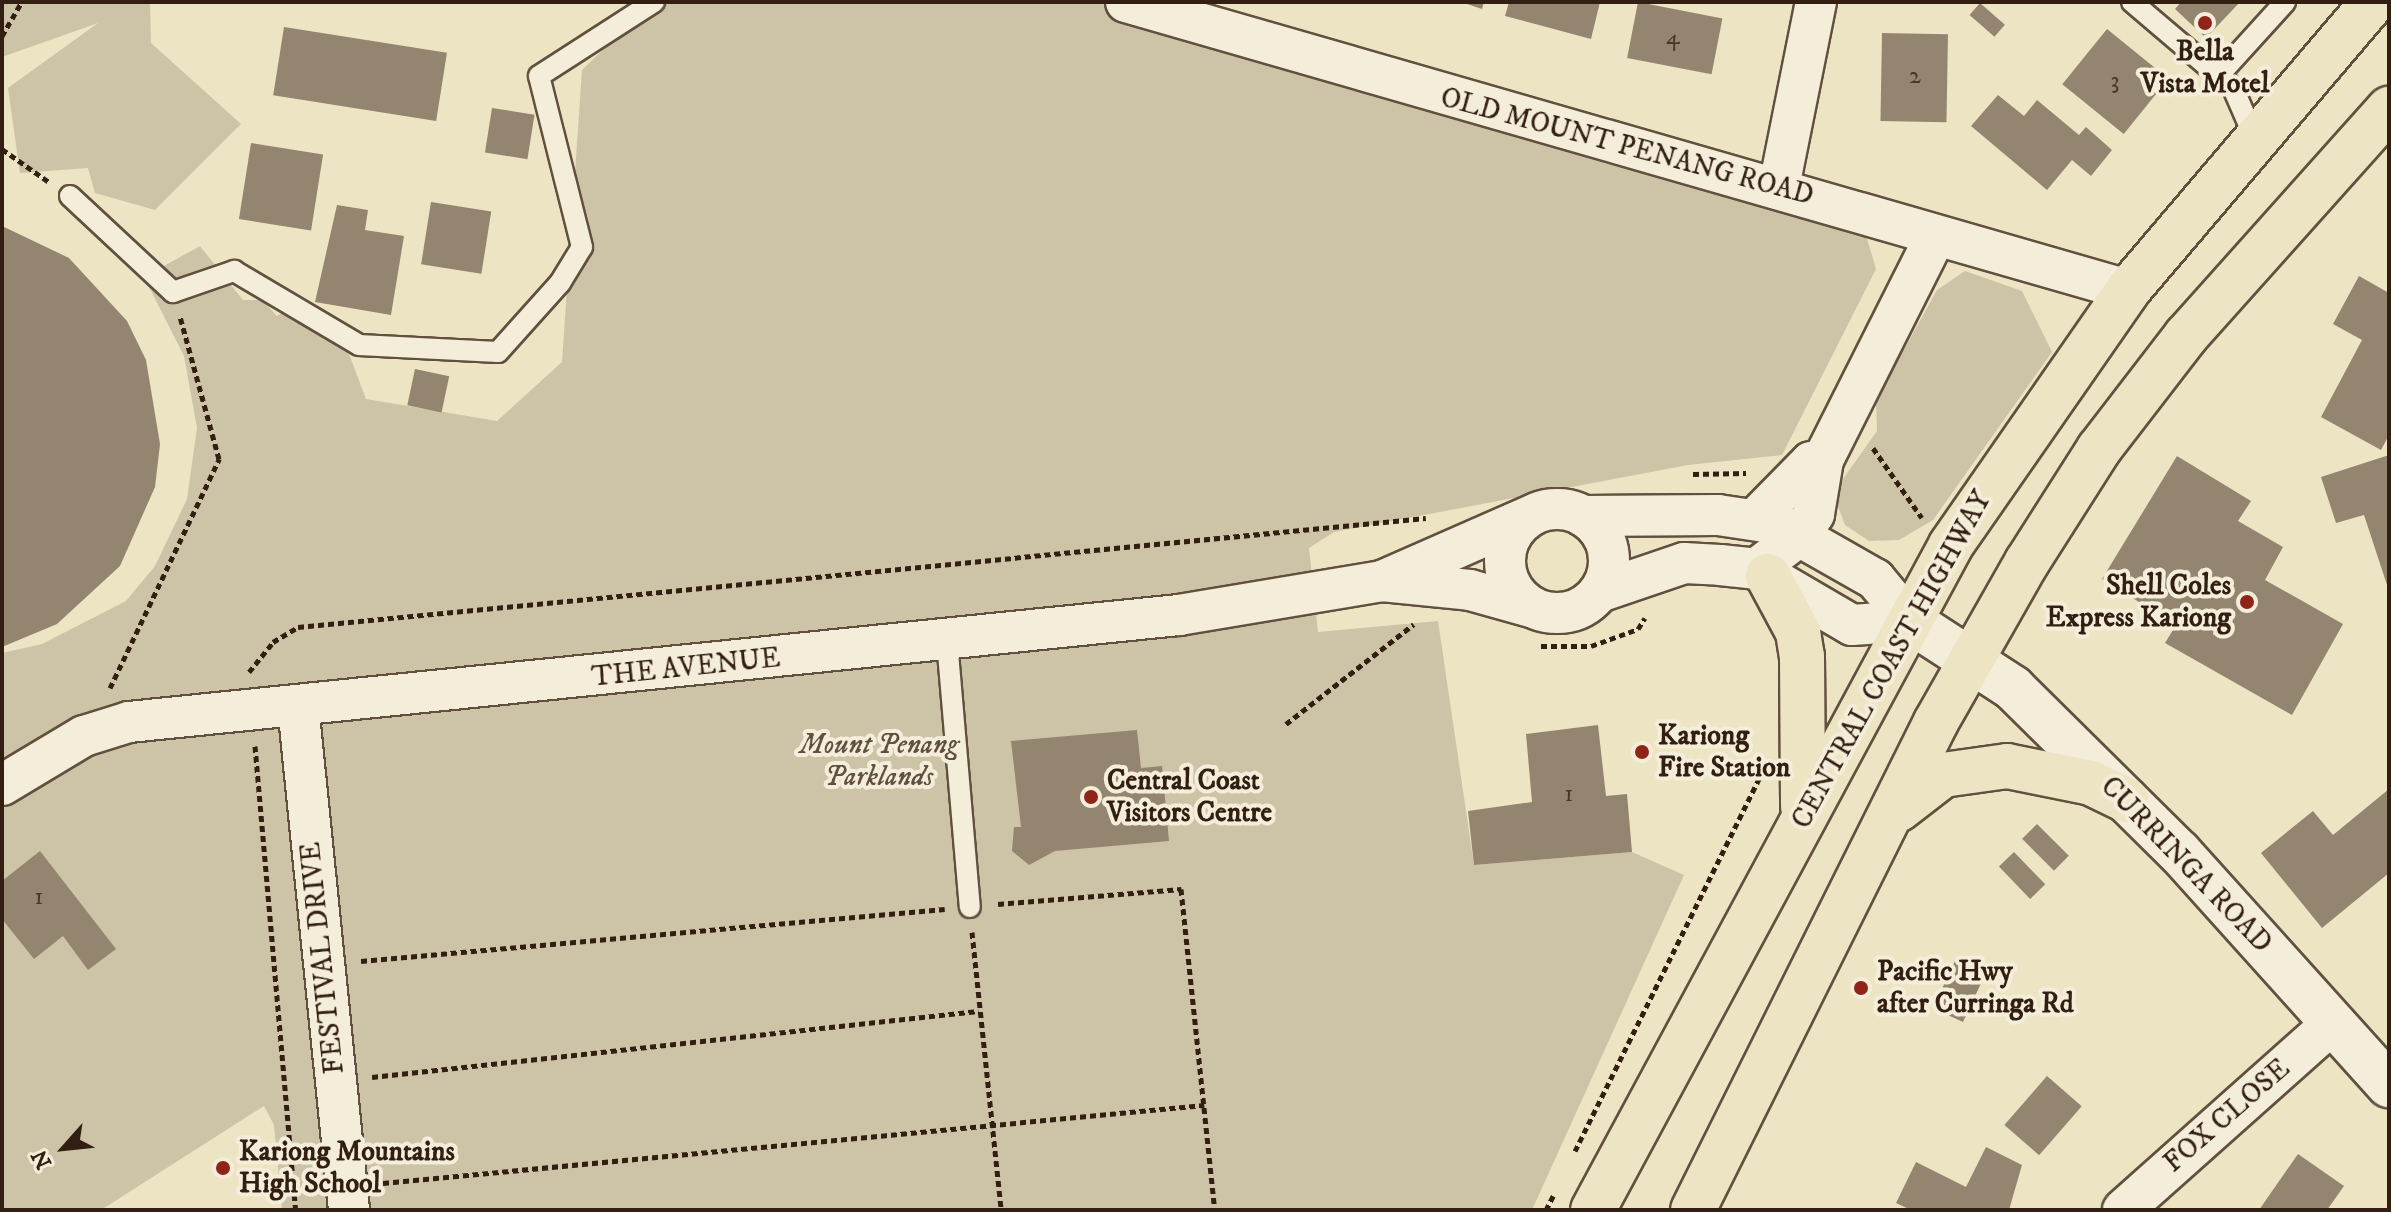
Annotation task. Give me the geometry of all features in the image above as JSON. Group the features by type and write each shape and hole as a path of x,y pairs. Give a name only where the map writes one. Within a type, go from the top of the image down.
{"highway":[{"name":"CENTRAL COAST HIGHWAY","path":"1593,1210 1951,545 2058,382 2128,290 2256,141 2376,13"},
{"path":"1693,1210 1970,659 2099,449 2186,336 2389,109"},
{"path":"1762,572 1798,632 1802,656 1803,817"},
{"path":"1891,817 1929,781 1959,770 2054,773 2126,800"}],"street":[{"name":"OLD MOUNT PENANG ROAD","path":"1126,2 1779,187 1935,237 2128,290"},
{"path":"1779,187 1816,2"},
{"path":"1762,572 1798,537 1814,514 1823,460 1935,237"},
{"path":"1754,520 1811,462 1823,460"},
{"path":"1562,509 1583,516 1754,520 1798,537 1875,579 1910,621 1852,625 1762,572 1684,563 1599,592 1563,614 1527,623 1504,563 1512,534 1528,517 1562,509"},
{"path":"1583,516 1609,555 1599,592"},
{"name":"THE AVENUE","path":"1396,583 1528,517"},
{"name":"THE AVENUE","path":"2,785 84,736 159,718 947,641 1179,615 1396,583 1470,590 1527,623"},
{"name":"CURRINGA ROAD","path":"1910,621 2013,688 2126,800 2333,1023 2384,1070"},
{"name":"FESTIVAL DRIVE","path":"298,705 347,1198"},
{"name":"FOX CLOSE","path":"2123,1210 2333,1023"}],"lane":[{"path":"70,196 173,292 234,271 359,345 498,352 560,283 582,247 539,76 654,2"},
{"path":"2132,2 2233,88 2256,141"},
{"path":"2218,76 2285,2"},
{"path":"947,641 970,907"}],"path":[{"path":"2,36 22,2"},
{"path":"2,149 70,196"},
{"path":"84,736 219,459 173,292"},
{"path":"1873,448 1924,521"},
{"path":"1286,724 1427,614 1396,583"},
{"path":"1527,623 1591,646 1638,629 1650,610"},
{"path":"1567,1168 1768,759"},
{"path":"325,969 1181,889 1215,1210 1208,1210"},
{"path":"970,907 978,1011 1001,1210"},
{"path":"336,1081 978,1011"},
{"path":"347,1198 993,1125 1204,1105"},
{"path":"1546,1210 1560,1182"}],"green space":[{"path":"2,2 150,2 151,43 241,124 155,210 95,193 88,168 20,173 8,88 98,23 2,57"},
{"name":"Mount Penang Parklands","path":"653,2 1121,2 1604,163 1865,232 1876,269 1782,455 1688,465 1334,532 1309,548 1318,632 1438,621 1474,865 1632,852 1684,875 1532,1210 282,1210 274,1125 264,1106 101,1210 2,1210 2,653 42,644 126,601 155,566 187,499 197,428 184,356 144,277 200,246 243,300 262,300 277,316 292,308 340,330 366,399 497,421 562,362 582,70"},
{"path":"1965,271 2022,291 2052,352 1933,520 1899,540 1869,541 1845,525 1833,493 1877,431 1876,400 1937,290"}],"building":[{"path":"1461,2 1484,2 1482,9"},
{"path":"1509,2 1600,2 1591,39 1505,16"},
{"path":"1638,2 1722,18 1712,74 1627,58"},
{"name":"Bella Vista Motel","path":"2181,2 2240,2 2206,38 2175,9"},
{"path":"1980,3 2005,25 1994,37 1970,15"},
{"path":"284,27 447,53 436,121 273,95"},
{"path":"2107,29 2168,79 2124,134 2062,84"},
{"path":"1882,33 1948,34 1946,122 1880,121"},
{"path":"1998,95 2024,116 2037,100 2079,135 2086,127 2112,150 2091,176 2072,160 2047,190 1971,126"},
{"path":"492,108 534,115 527,159 485,152"},
{"path":"251,143 323,154 311,230 239,219"},
{"path":"431,202 491,212 481,274 421,264"},
{"path":"337,205 368,210 365,230 404,236 391,315 315,302"},
{"path":"2,226 69,258 127,321 146,360 160,444 155,487 120,566 57,624 2,647"},
{"path":"2359,276 2389,293 2389,435 2381,450 2321,417 2362,340 2333,324"},
{"path":"415,369 449,376 442,412 407,405"},
{"path":"2389,455 2388,588 2364,515 2336,523 2321,477"},
{"path":"2177,456 2251,501 2238,521 2283,547 2265,580 2343,624 2292,715 2165,643 2176,625 2102,579"},
{"path":"1598,725 1606,796 1627,794 1632,852 1474,865 1468,811 1532,802 1526,734"},
{"name":"Central Coast Visitors Centre","path":"1137,730 1141,768 1162,766 1169,841 1055,851 1029,865 1012,851 1014,827 1021,827 1011,741"},
{"path":"2389,789 2389,873 2322,928 2261,853 2313,811 2333,835"},
{"path":"2037,824 2069,856 2054,871 2022,839"},
{"path":"40,851 116,949 88,970 63,936 34,959 2,919 2,881"},
{"path":"2014,852 2045,884 2030,899 1999,867"},
{"path":"1955,961 1985,975 1963,1022 1933,1008"},
{"path":"2047,1076 2082,1106 2039,1155 2004,1125"},
{"path":"1986,1147 2022,1165 2009,1210 1911,1210 1896,1203 1916,1162 1966,1187"},
{"path":"2298,1154 2344,1186 2327,1210 2259,1210"}],"place":[{"name":"Bella Vista Motel","path":"2205,23"},
{"name":"Shell Coles Express Kariong","path":"2247,602"},
{"name":"Kariong Fire Station","path":"1642,752"},
{"name":"Central Coast Visitors Centre","path":"1091,797"},
{"name":"Pacific Hwy after Curringa Rd","path":"1861,988"},
{"name":"Kariong Mountains High School","path":"223,1168"}]}
